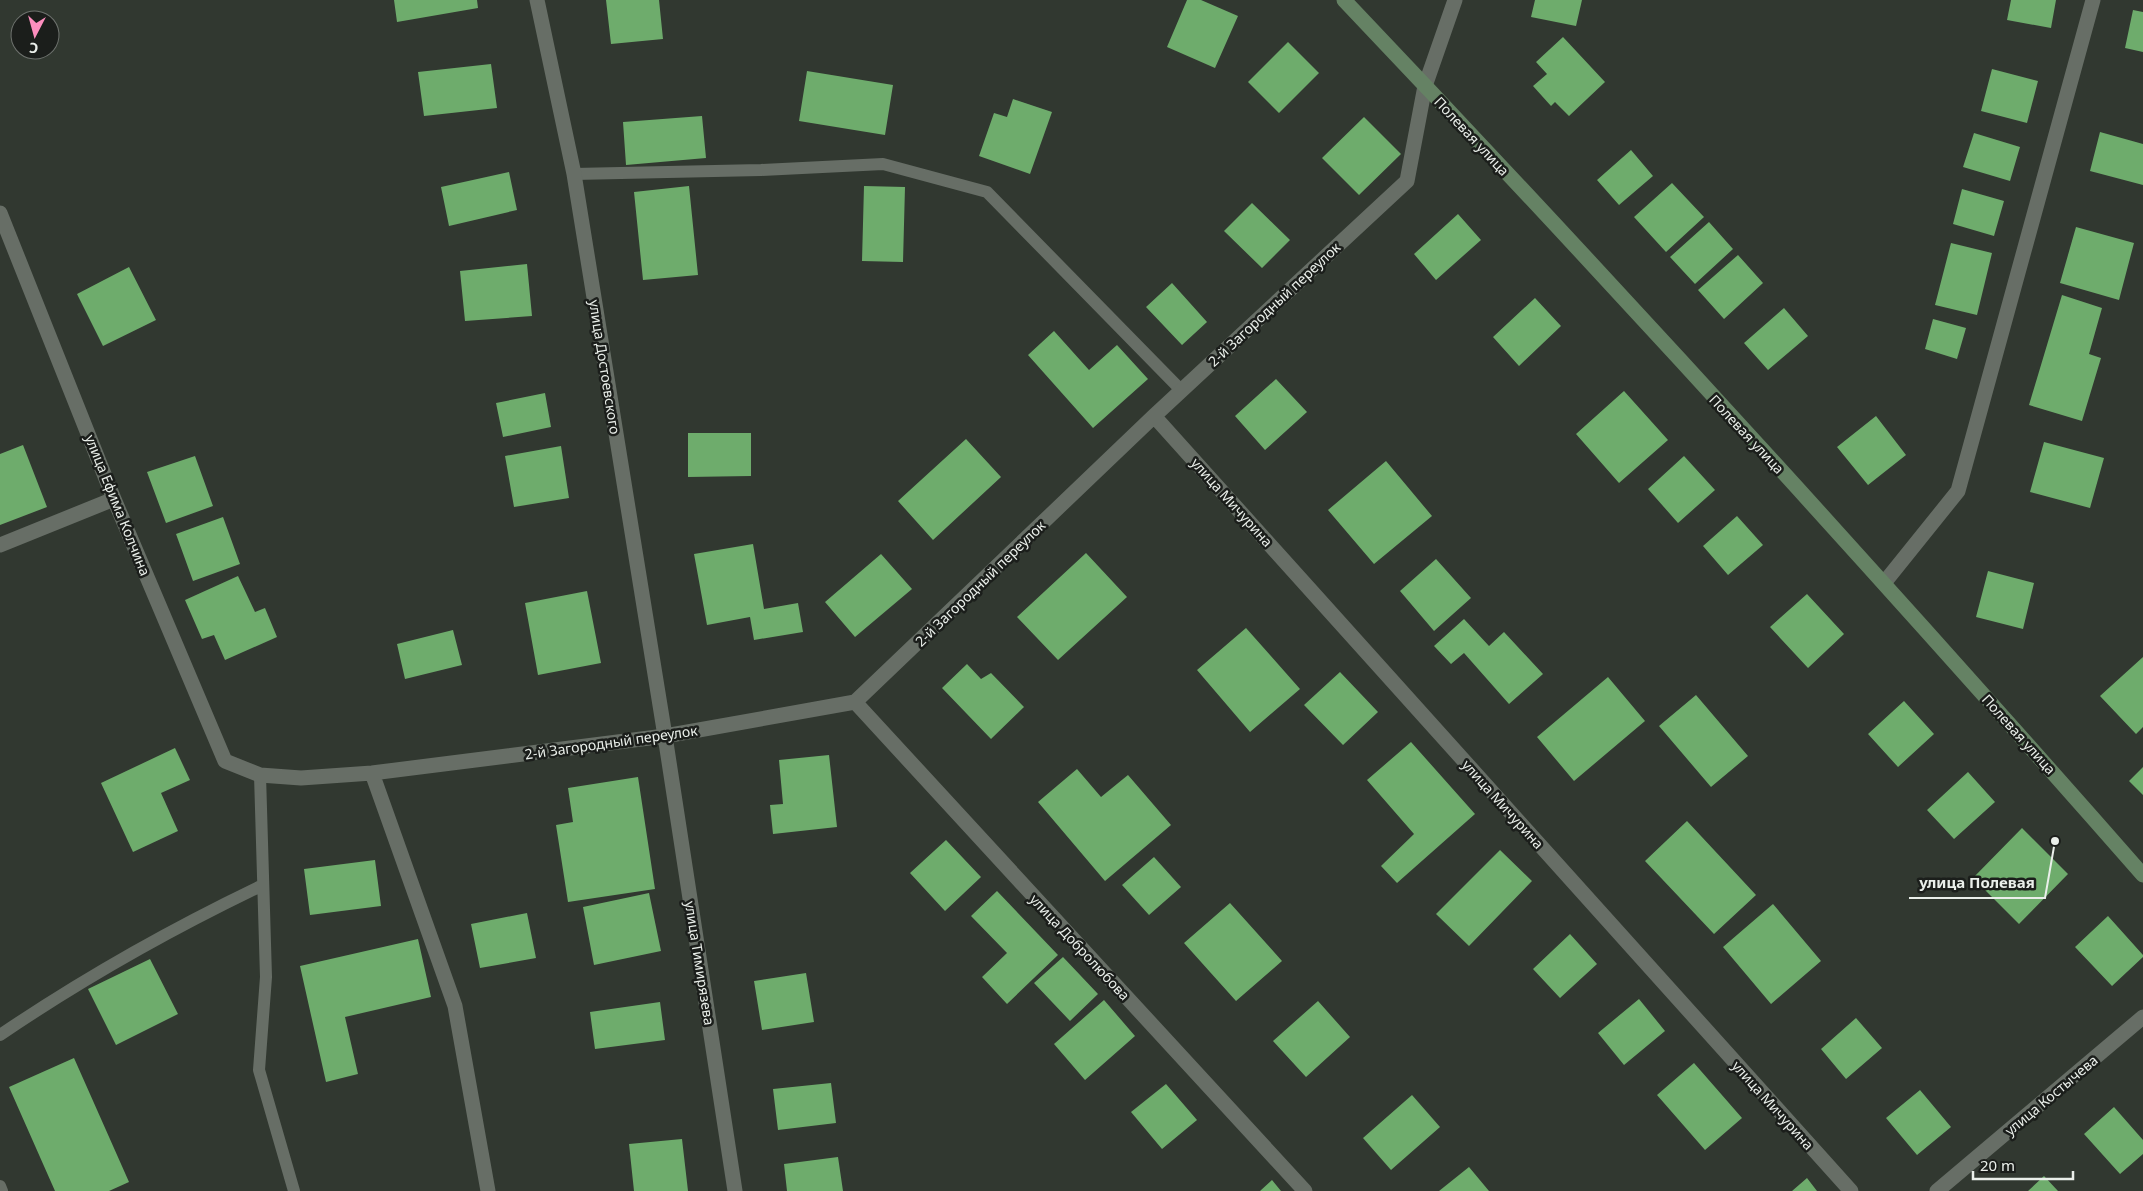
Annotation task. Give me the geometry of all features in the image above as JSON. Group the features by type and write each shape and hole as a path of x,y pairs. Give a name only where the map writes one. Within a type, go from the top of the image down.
{"main road":[{"name":"Полевая улица","path":"1344,0 1884,582 2143,875"}],"street":[{"name":"улица Достоевского","path":"537,0 574,174 665,736"},
{"name":"2-й Загородный переулок","path":"260,775 301,778 372,773 665,736 855,702 1154,416 1407,181 1425,86 1455,0"},
{"path":"1884,582 1958,491 2093,0"},
{"name":"улица Ефима Колчина","path":"0,214 114,499 225,761 260,775"},
{"name":"улица Мичурина","path":"1154,416 1851,1191"},
{"path":"0,545 114,499"},
{"name":"улица Добролюбова","path":"855,702 1305,1191"},
{"name":"улица Тимирязева","path":"665,736 735,1191"},
{"path":"372,773 455,1006 488,1191"},
{"name":"улица Костычева","path":"1937,1191 2143,1017"}],"lane":[{"path":"574,174 761,170 883,164 987,192 1182,391"},
{"path":"260,775 266,977 259,1070 294,1191"},
{"path":"0,1036 71,988 195,918 263,885"},
{"path":"0,1186 2,1191"}],"building":[{"path":"394,0 477,0 478,8 397,22"},
{"path":"606,0 659,0 663,39 611,44"},
{"path":"1187,0 1201,0 1238,16 1215,68 1167,47"},
{"path":"1535,0 1582,0 1576,26 1531,17"},
{"path":"2011,0 2056,0 2051,28 2007,20"},
{"path":"2133,10 2143,12 2143,52 2125,48"},
{"path":"1563,37 1605,82 1569,116 1555,102 1551,106 1533,86 1547,74 1536,62"},
{"path":"1288,42 1319,73 1279,113 1248,82"},
{"path":"491,64 497,108 424,116 418,72"},
{"path":"1992,69 2038,81 2027,123 1981,111"},
{"path":"807,71 893,85 885,135 799,121"},
{"path":"1013,99 1052,112 1030,174 979,156 994,113 1007,117"},
{"path":"702,116 706,158 626,165 623,122"},
{"path":"1364,117 1401,154 1359,195 1322,158"},
{"path":"2100,132 2143,144 2143,185 2090,171"},
{"path":"1974,133 2020,147 2010,181 1963,167"},
{"path":"1631,150 1653,176 1619,205 1597,180"},
{"path":"509,172 517,210 449,226 441,187"},
{"path":"1672,183 1704,217 1666,252 1634,217"},
{"path":"689,186 698,275 643,280 634,192"},
{"path":"864,186 905,187 903,262 862,261"},
{"path":"1962,189 2004,201 1994,236 1953,224"},
{"path":"1252,203 1290,240 1262,268 1224,231"},
{"path":"1458,214 1481,240 1436,280 1414,254"},
{"path":"1709,222 1733,249 1695,284 1670,257"},
{"path":"2076,227 2134,243 2119,300 2060,283"},
{"path":"1951,243 1992,253 1977,315 1935,305"},
{"path":"1738,255 1763,283 1724,319 1698,290"},
{"path":"527,264 532,316 465,321 460,271"},
{"path":"129,267 156,320 103,346 77,294"},
{"path":"1172,283 1207,322 1182,345 1146,307"},
{"path":"2062,295 2102,308 2089,354 2101,358 2082,421 2029,405"},
{"path":"1535,298 1561,326 1519,366 1493,337"},
{"path":"1784,308 1808,336 1768,370 1744,343"},
{"path":"1933,319 1966,328 1957,359 1925,349"},
{"path":"1054,331 1089,370 1117,345 1148,379 1093,428 1028,355"},
{"path":"1276,379 1307,412 1265,450 1235,416"},
{"path":"1624,391 1668,440 1619,483 1576,434"},
{"path":"545,393 551,427 503,437 496,403"},
{"path":"1876,416 1906,455 1868,485 1837,447"},
{"path":"688,433 751,433 751,476 688,477"},
{"path":"966,439 1001,477 933,540 898,501"},
{"path":"2044,442 2104,458 2090,508 2030,492"},
{"path":"23,445 47,507 0,525 0,454"},
{"path":"561,446 569,498 514,507 505,456"},
{"path":"195,456 213,506 166,523 147,472"},
{"path":"1684,456 1715,490 1678,523 1648,489"},
{"path":"1386,461 1432,516 1374,564 1328,510"},
{"path":"1737,516 1763,545 1728,575 1703,546"},
{"path":"223,517 240,564 193,581 176,534"},
{"path":"753,544 764,609 798,603 803,632 754,640 750,617 707,625 694,554"},
{"path":"1086,553 1127,597 1058,660 1017,617"},
{"path":"881,554 912,589 855,637 825,602"},
{"path":"1436,559 1471,598 1434,631 1400,591"},
{"path":"1988,571 2034,583 2023,629 1976,617"},
{"path":"238,576 255,612 265,608 277,637 225,660 214,635 202,639 185,600"},
{"path":"587,591 601,663 538,675 525,603"},
{"path":"1807,594 1844,634 1808,668 1770,627"},
{"path":"1464,619 1489,646 1504,632 1543,674 1509,704 1464,653 1451,664 1434,646"},
{"path":"1246,628 1300,689 1250,732 1197,670"},
{"path":"453,630 462,665 405,679 397,644"},
{"path":"2143,657 2143,727 2136,734 2100,696"},
{"path":"967,664 981,679 991,673 1024,707 991,739 942,688"},
{"path":"1340,672 1378,712 1343,745 1304,705"},
{"path":"1608,677 1645,721 1574,781 1537,737"},
{"path":"1696,695 1748,756 1711,787 1659,726"},
{"path":"1904,701 1934,734 1898,767 1868,734"},
{"path":"1411,742 1475,814 1397,883 1381,866 1414,834 1367,780"},
{"path":"175,748 190,780 161,793 178,831 133,852 101,783"},
{"path":"829,755 837,827 773,834 770,805 783,804 779,760"},
{"path":"2143,767 2143,795 2129,781"},
{"path":"1077,769 1101,797 1128,775 1171,825 1105,881 1038,802"},
{"path":"1968,772 1995,802 1954,839 1927,810"},
{"path":"638,777 655,889 568,902 556,825 573,822 568,788"},
{"path":"1687,821 1756,895 1714,934 1645,861"},
{"path":"2022,828 2068,874 2019,924 1973,878"},
{"path":"946,840 981,877 945,911 910,873"},
{"path":"1500,850 1532,881 1469,946 1436,914"},
{"path":"1154,857 1181,887 1149,915 1122,885"},
{"path":"375,860 381,906 310,915 304,869"},
{"path":"997,891 1058,955 1007,1004 982,977 1007,953 971,916"},
{"path":"649,893 661,951 594,965 583,907"},
{"path":"1230,903 1282,961 1236,1001 1184,943"},
{"path":"1773,904 1821,961 1771,1004 1723,947"},
{"path":"527,913 536,958 480,968 471,924"},
{"path":"2108,916 2143,955 2112,986 2075,947"},
{"path":"1570,934 1597,964 1560,998 1533,969"},
{"path":"418,939 431,997 345,1017 358,1074 326,1082 300,966"},
{"path":"1063,957 1098,994 1070,1021 1034,983"},
{"path":"150,959 178,1014 116,1045 88,989"},
{"path":"806,973 814,1022 762,1030 754,981"},
{"path":"1639,999 1665,1031 1624,1065 1598,1033"},
{"path":"1104,1000 1135,1036 1085,1080 1054,1044"},
{"path":"1318,1001 1350,1037 1306,1077 1273,1041"},
{"path":"660,1002 665,1040 595,1049 590,1012"},
{"path":"1856,1018 1882,1048 1846,1079 1821,1049"},
{"path":"74,1058 129,1182 109,1191 55,1191 9,1087"},
{"path":"1694,1063 1742,1118 1705,1150 1657,1095"},
{"path":"831,1083 836,1123 778,1130 773,1089"},
{"path":"1166,1084 1197,1120 1162,1149 1131,1112"},
{"path":"1920,1090 1951,1127 1917,1155 1886,1118"},
{"path":"1412,1095 1440,1127 1391,1170 1363,1138"},
{"path":"2114,1107 2143,1140 2143,1154 2120,1174 2084,1134"},
{"path":"682,1139 688,1191 634,1191 629,1144"},
{"path":"838,1157 843,1191 787,1191 784,1164"},
{"path":"1469,1167 1489,1191 1439,1191"},
{"path":"2044,1176 2058,1191 2028,1191"},
{"path":"1807,1178 1817,1191 1792,1191"},
{"path":"1272,1180 1281,1191 1260,1191"}],"place":[{"name":"улица Полевая","path":"2055,841"}]}
